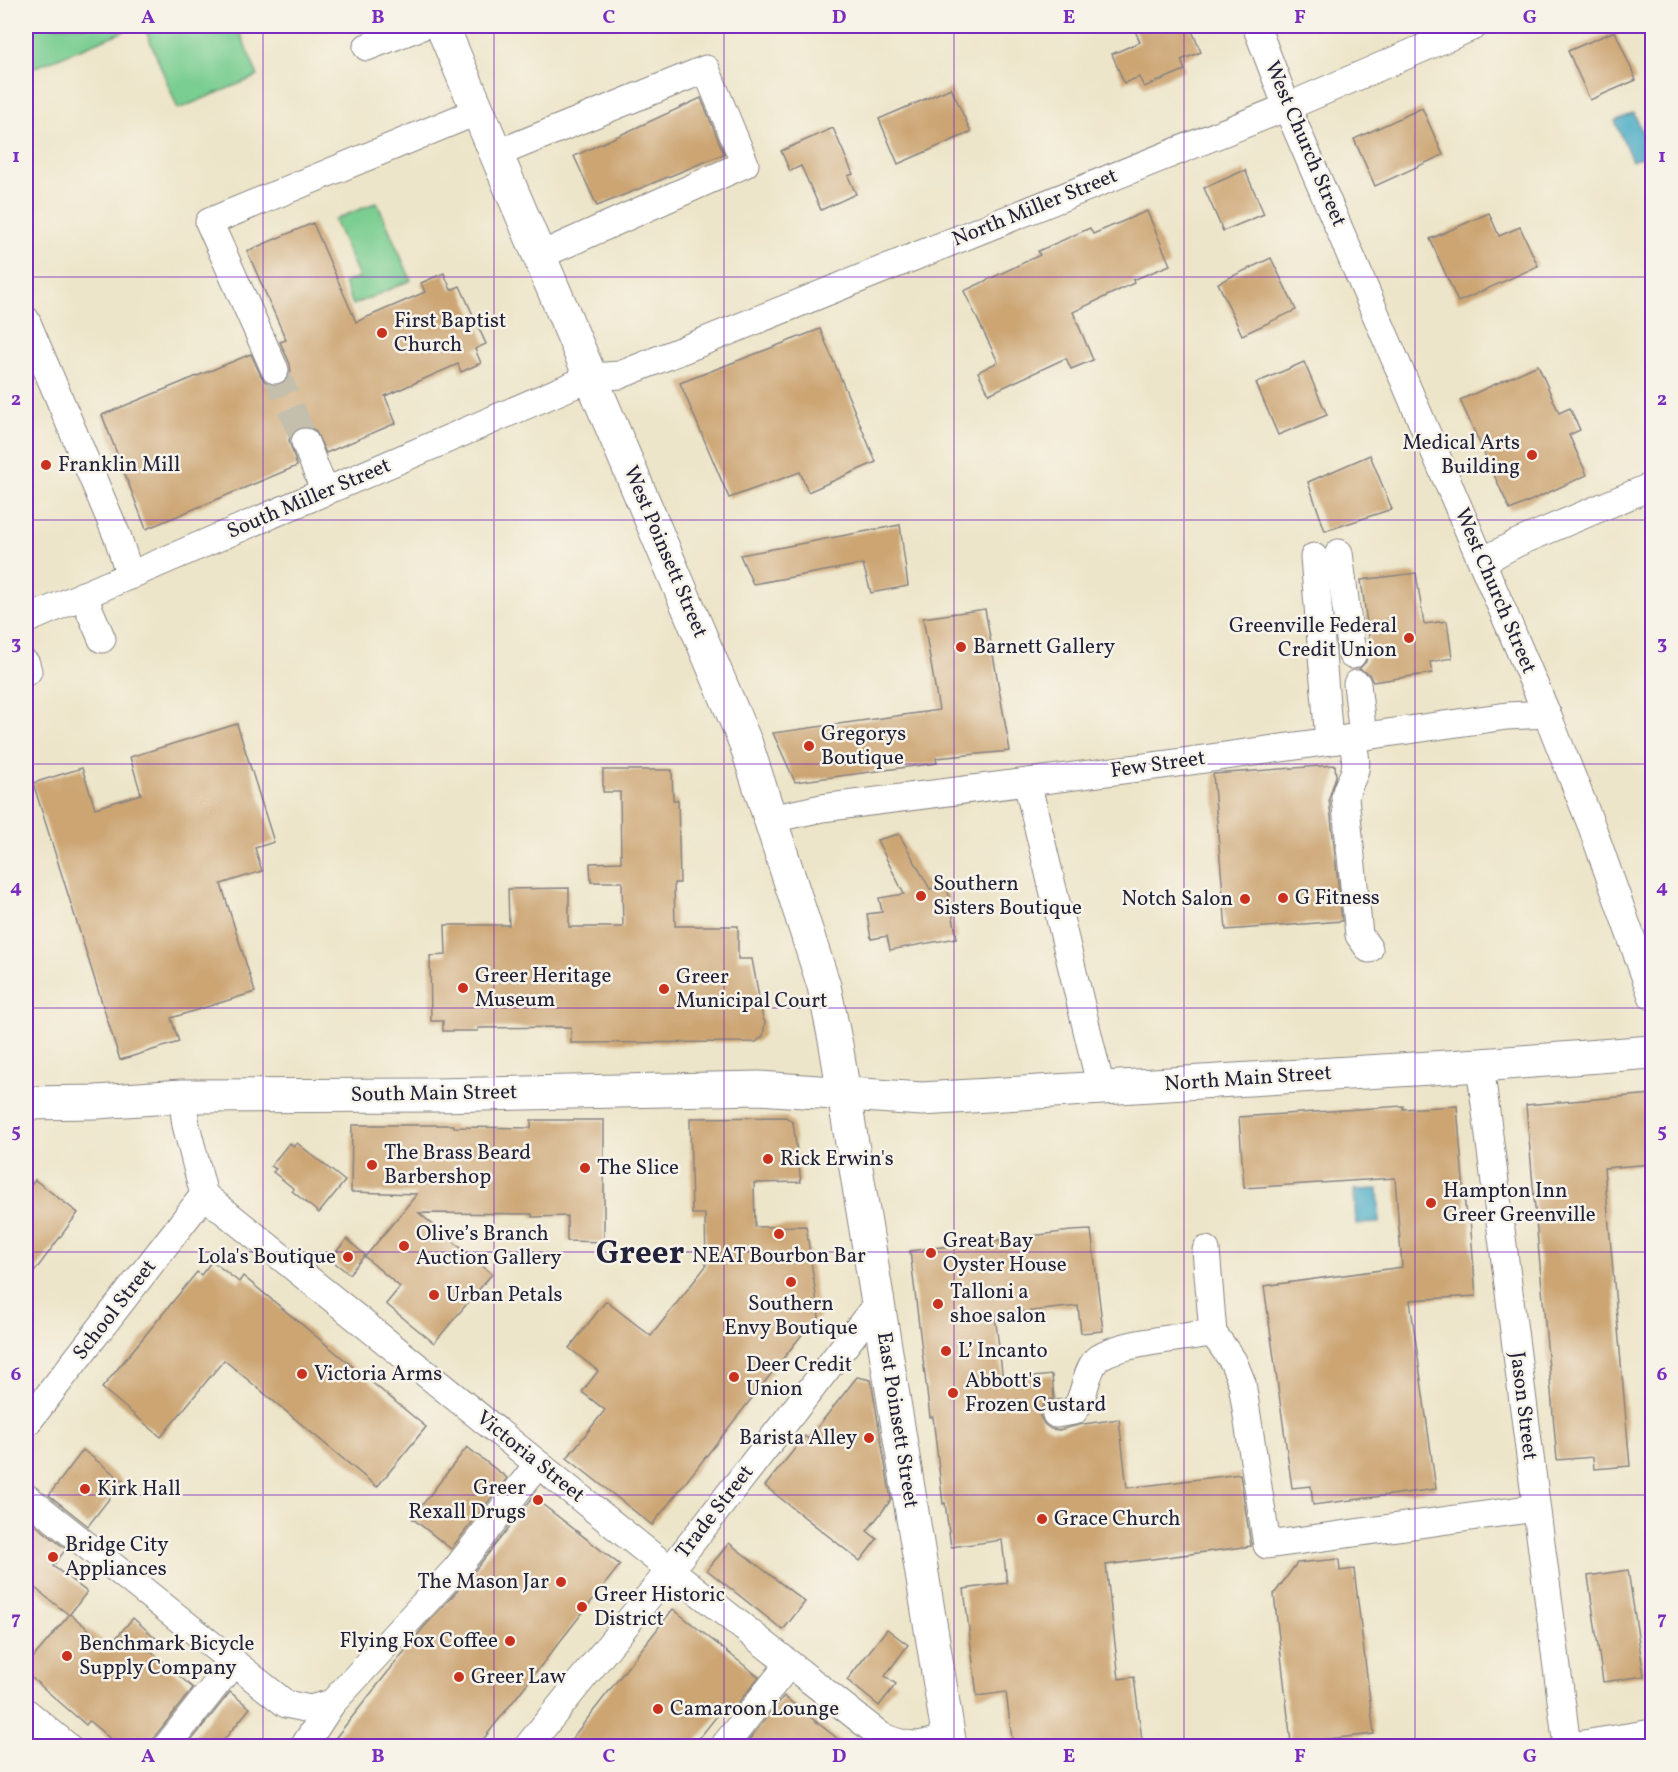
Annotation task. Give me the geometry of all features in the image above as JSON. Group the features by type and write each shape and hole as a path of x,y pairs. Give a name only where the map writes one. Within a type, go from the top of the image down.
{"main road":[{"name":"West Poinsett Street","path":"442,26 746,744 824,986 843,1094"},
{"name":"North Main Street","path":"843,1094 922,1099 1480,1065 1653,1052"},
{"name":"South Main Street","path":"26,1102 182,1096 436,1095 759,1088 843,1094"},
{"name":"East Poinsett Street","path":"843,1094 950,1742"}],"street":[{"path":"368,48 422,26"},
{"name":"West Church Street","path":"1256,26 1287,106 1483,561 1546,714 1592,827 1653,996"},
{"name":"North Miller Street","path":"592,377 620,375 1287,106 1474,26"},
{"path":"496,154 706,69 745,164 539,256"},
{"path":"275,370 209,222 478,111"},
{"path":"26,320 118,538 130,576"},
{"name":"South Miller Street","path":"26,620 592,377"},
{"path":"305,442 325,492"},
{"path":"1483,561 1517,543 1653,486"},
{"path":"1352,655 1327,555 1348,738 1356,764 1345,797 1359,935 1369,949"},
{"path":"83,595 102,639"},
{"path":"1348,738 1357,684"},
{"name":"Few Street","path":"771,819 822,808 1507,716 1546,714"},
{"path":"1027,782 1101,1088"},
{"name":"Jason Street","path":"1480,1065 1536,1508 1569,1746"},
{"path":"182,1096 186,1125 204,1195"},
{"name":"School Street","path":"26,1424 204,1195"},
{"name":"Victoria Street","path":"204,1195 880,1736 902,1745 950,1742"},
{"path":"1206,1250 1213,1333 1233,1361 1242,1383 1267,1545 1536,1508"},
{"name":"Trade Street","path":"528,1746 670,1570 878,1303"},
{"path":"1056,1414 1074,1411 1082,1402 1089,1373 1096,1360 1105,1353 1122,1347 1213,1333"},
{"path":"846,1344 887,1358"},
{"path":"304,1746 332,1703 456,1569 538,1464"},
{"path":"26,1497 286,1704 310,1709 332,1703"},
{"path":"167,1746 234,1662"},
{"path":"724,1746 789,1664"},
{"path":"26,1712 67,1746"},
{"path":"1569,1746 1653,1733"}],"green space":[{"path":"26,26 137,26 26,71"},
{"path":"144,26 237,26 258,76 178,109"},
{"path":"377,202 411,280 353,305 344,283 359,277 334,220"}],"water":[{"path":"1634,113 1651,153 1632,161 1615,121"},
{"path":"1378,1189 1380,1223 1356,1224 1354,1190"}],"building":[{"path":"1133,26 1190,26 1201,52 1181,60 1185,70 1144,87 1139,77 1124,83 1112,54 1140,42"},
{"path":"1615,31 1636,80 1590,100 1568,51"},
{"path":"951,88 971,132 898,164 879,119"},
{"path":"701,98 724,154 597,206 574,156"},
{"path":"1422,108 1443,155 1375,186 1354,139"},
{"path":"833,128 853,174 848,176 856,194 821,210 801,166 790,171 781,151"},
{"path":"1245,170 1264,214 1223,231 1204,188"},
{"path":"1147,211 1170,265 1133,280 1134,283 1073,312 1093,360 1071,369 1066,358 989,394 978,372 998,362 964,291 1040,255 1038,251 1090,228 1093,234"},
{"path":"1489,213 1499,236 1520,227 1538,266 1458,302 1430,239"},
{"path":"313,223 356,322 425,292 421,283 444,273 451,290 460,286 486,344 475,349 481,363 461,372 458,364 385,396 396,423 326,453 315,430 308,427 299,428 292,433 289,440 297,466 146,529 102,415 251,354 266,383 273,386 281,385 287,380 291,372 290,364 280,342 286,340 247,251"},
{"path":"1271,258 1296,310 1242,335 1218,283"},
{"path":"820,329 876,462 808,492 800,472 729,498 680,383"},
{"path":"1304,362 1327,415 1278,435 1256,383"},
{"name":"Medical Arts Building","path":"1538,365 1559,413 1570,408 1580,430 1569,435 1587,475 1510,510 1460,400"},
{"path":"1370,455 1392,509 1325,531 1308,482"},
{"path":"900,525 908,586 871,593 863,564 753,584 740,555"},
{"name":"Greenville Federal Credit Union","path":"1416,573 1424,624 1447,621 1452,658 1430,662 1432,673 1373,682 1369,674 1359,669 1366,662 1368,652 1371,652 1361,580"},
{"path":"985,609 1010,751 936,758 937,763 795,782 773,733 939,710 923,618"},
{"path":"237,724 274,842 255,848 262,871 221,884 255,992 171,1018 179,1042 120,1060 33,783 82,768 95,808 141,794 130,757"},
{"path":"1335,765 1336,776 1329,798 1342,921 1226,930 1213,774"},
{"path":"603,770 672,770 673,800 678,800 680,883 674,883 675,926 738,926 738,959 752,959 765,1022 763,1036 756,1042 571,1043 571,1027 478,1028 478,1031 443,1031 443,1021 431,1021 430,956 446,955 445,925 509,925 508,889 569,888 569,927 623,927 622,882 591,882 590,863 621,862 620,792 603,792"},
{"name":"Southern Sisters Boutique","path":"899,834 930,889 947,886 957,938 890,950 887,936 871,939 867,914 882,912 879,898 904,894 877,840"},
{"path":"1653,1094 1653,1164 1604,1168 1630,1466 1594,1469 1593,1457 1557,1460 1526,1105"},
{"path":"1403,1106 1403,1109 1457,1106 1466,1218 1470,1218 1476,1296 1410,1300 1436,1489 1313,1505 1311,1486 1292,1488 1264,1286 1402,1267 1395,1178 1244,1188 1239,1117"},
{"path":"786,1117 793,1123 801,1182 754,1183 755,1227 806,1226 819,1317 804,1332 652,1525 567,1458 605,1410 582,1392 598,1371 569,1348 606,1301 651,1336 706,1266 705,1214 692,1214 690,1118"},
{"path":"531,1120 604,1120 604,1242 567,1241 567,1216 419,1213 492,1274 434,1343 386,1304 400,1287 365,1257 417,1194 351,1192 352,1125 531,1128"},
{"path":"289,1143 294,1146 297,1143 345,1181 319,1213 273,1172 276,1169 271,1166"},
{"path":"35,1180 78,1213 26,1283 26,1192"},
{"path":"1091,1230 1103,1331 1081,1333 1078,1306 995,1315 1003,1380 1052,1375 1054,1398 1046,1402 1041,1409 1040,1416 1044,1424 1051,1429 1059,1430 1119,1419 1127,1488 1240,1474 1251,1546 1106,1565 1119,1679 1134,1677 1142,1740 1086,1746 1013,1746 1006,1692 977,1696 964,1589 1007,1583 1002,1540 951,1547 945,1503 943,1504 933,1417 930,1417 910,1251"},
{"name":"Lola's Boutique","path":"347,1239 365,1255 349,1274 330,1259"},
{"name":"Victoria Arms","path":"212,1261 239,1282 243,1276 426,1427 377,1487 224,1360 161,1437 102,1388 197,1272 201,1275"},
{"path":"857,1377 871,1380 891,1500 867,1531 877,1539 860,1561 765,1486 805,1436 808,1439"},
{"path":"467,1447 507,1478 451,1549 412,1518"},
{"name":"Kirk Hall","path":"83,1450 123,1481 88,1526 49,1495"},
{"path":"533,1497 620,1565 478,1746 329,1746 423,1628 468,1579"},
{"path":"29,1520 66,1549 53,1566 87,1592 70,1614 109,1646 133,1618 158,1640 150,1650 193,1688 155,1736 152,1746 119,1746 89,1721 86,1725 26,1673 26,1666 69,1615 26,1581 26,1524"},
{"path":"729,1543 805,1602 783,1630 707,1570"},
{"path":"1339,1559 1340,1571 1354,1569 1374,1734 1291,1743 1274,1594 1297,1563"},
{"path":"1628,1570 1644,1676 1603,1682 1588,1576"},
{"path":"673,1609 759,1677 731,1712 724,1707 693,1746 566,1746"},
{"path":"887,1629 908,1645 885,1676 896,1684 879,1706 847,1680"},
{"path":"230,1692 250,1708 219,1746 187,1746"},
{"path":"784,1696 791,1702 847,1746 744,1746"}],"tunnel":[{"path":"275,370 305,442"}],"place":[{"name":"First Baptist Church","path":"382,333"},
{"name":"Medical Arts Building","path":"1532,455"},
{"name":"Franklin Mill","path":"46,465"},
{"name":"Greenville Federal Credit Union","path":"1409,638"},
{"name":"Barnett Gallery","path":"961,647"},
{"name":"Gregorys Boutique","path":"809,746"},
{"name":"Southern Sisters Boutique","path":"921,896"},
{"name":"G Fitness","path":"1283,898"},
{"name":"Notch Salon","path":"1245,899"},
{"name":"Greer Heritage Museum","path":"463,988"},
{"name":"Greer Municipal Court","path":"664,989"},
{"name":"Rick Erwin's","path":"768,1159"},
{"name":"The Brass Beard Barbershop","path":"372,1165"},
{"name":"The Slice","path":"585,1168"},
{"name":"Hampton Inn Greer Greenville","path":"1431,1203"},
{"name":"NEAT Bourbon Bar","path":"779,1234"},
{"name":"Olive’s Branch Auction Gallery","path":"404,1246"},
{"name":"Great Bay Oyster House","path":"931,1253"},
{"name":"Lola's Boutique","path":"348,1257"},
{"name":"Southern Envy Boutique","path":"791,1282"},
{"name":"Urban Petals","path":"434,1295"},
{"name":"Talloni a shoe salon","path":"938,1304"},
{"name":"L’ Incanto","path":"946,1351"},
{"name":"Victoria Arms","path":"302,1374"},
{"name":"Deer Credit Union","path":"734,1377"},
{"name":"Abbott's Frozen Custard","path":"953,1393"},
{"name":"Barista Alley","path":"869,1438"},
{"name":"Kirk Hall","path":"85,1489"},
{"name":"Greer Rexall Drugs","path":"538,1500"},
{"name":"Grace Church","path":"1042,1519"},
{"name":"Bridge City Appliances","path":"53,1557"},
{"name":"The Mason Jar","path":"561,1582"},
{"name":"Greer Historic District","path":"582,1607"},
{"name":"Flying Fox Coffee","path":"510,1641"},
{"name":"Benchmark Bicycle Supply Company","path":"67,1656"},
{"name":"Greer Law","path":"459,1677"},
{"name":"Camaroon Lounge","path":"658,1709"}],"district":[{"name":"Greer","path":"640,1255"}]}
